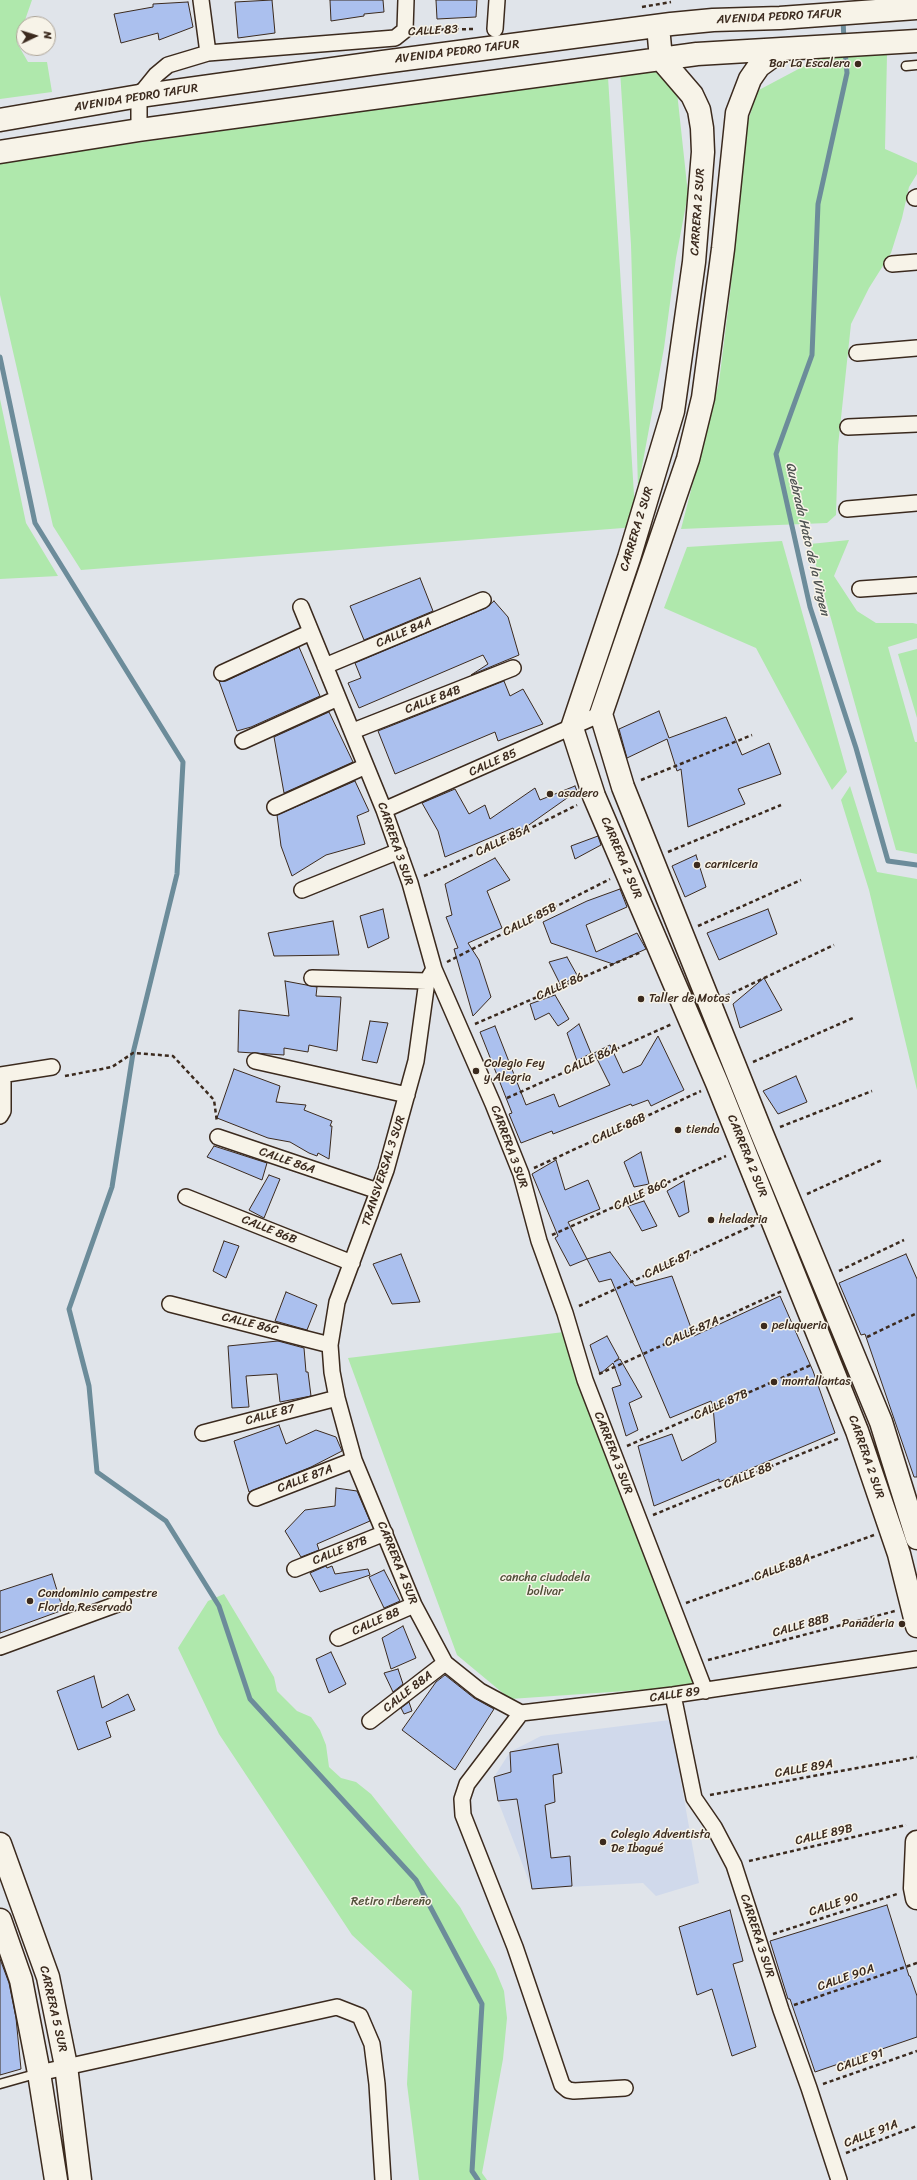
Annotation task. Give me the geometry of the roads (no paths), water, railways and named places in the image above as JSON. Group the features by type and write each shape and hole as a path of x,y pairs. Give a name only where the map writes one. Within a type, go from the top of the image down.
{"street":[{"path":"201,0 208,53"},
{"name":"CALLE 83","path":"139,96 156,75 168,65 208,53 395,38 405,30 406,0"},
{"path":"495,29 497,0"},
{"name":"AVENIDA PEDRO TAFUR","path":"6,119 139,96 391,60 658,26 713,20 818,16 917,8"},
{"path":"658,26 661,59"},
{"path":"8,151 139,130 733,50 781,50 917,41"},
{"name":"CARRERA 2 SUR","path":"781,50 759,66 750,79 737,113 723,249 703,398 688,459 601,714 624,787 738,1069 762,1134 881,1422 917,1538"},
{"name":"CARRERA 2 SUR","path":"661,59 692,95 699,110 702,128 703,152 694,262 673,411 629,558 572,728 594,796 717,1083 858,1431 899,1554 915,1616"},
{"path":"139,96 139,130"},
{"path":"892,264 917,262"},
{"path":"857,353 917,348"},
{"path":"848,427 917,424"},
{"path":"847,509 917,503"},
{"path":"860,588 917,585"},
{"name":"CALLE 84A","path":"325,666 483,600"},
{"name":"CARRERA 3 SUR","path":"301,608 353,731 399,851 410,883 430,975 462,1030 494,1104 521,1174 540,1241 565,1313 585,1380 705,1691"},
{"path":"222,672 311,632"},
{"name":"CALLE 84B","path":"353,731 513,668"},
{"path":"243,741 338,698"},
{"name":"CALLE 85","path":"384,810 601,714"},
{"path":"274,807 366,766"},
{"path":"302,890 399,851"},
{"path":"312,978 430,975"},
{"name":"TRANSVERSAL 3 SUR","path":"332,1372 330,1345 337,1302 378,1191 407,1095 416,1061 430,975"},
{"path":"255,1061 407,1095"},
{"path":"0,1116 3,1111 2,1075 57,1072"},
{"path":"733,1122 754,1113"},
{"name":"CALLE 86A","path":"218,1137 378,1191"},
{"name":"CALLE 86B","path":"186,1197 352,1263"},
{"name":"CALLE 86C","path":"170,1304 330,1345"},
{"name":"CARRERA 4 SUR","path":"332,1372 337,1398 354,1460 414,1605 445,1663 480,1691 521,1713"},
{"name":"CALLE 87","path":"203,1433 337,1398"},
{"path":"869,1464 892,1456"},
{"name":"CALLE 87A","path":"256,1498 354,1460"},
{"name":"CALLE 87B","path":"295,1569 385,1533"},
{"path":"0,1647 123,1602"},
{"name":"CALLE 88","path":"338,1638 414,1605"},
{"name":"CALLE 89","path":"521,1713 705,1691 917,1659"},
{"name":"CALLE 88A","path":"370,1721 445,1663"},
{"name":"CARRERA 3 SUR","path":"673,1695 694,1798 714,1827 734,1864 780,2010 809,2088 839,2180"},
{"path":"521,1713 467,1784 462,1799 463,1815 515,1948 562,2085 568,2090 625,2088"},
{"path":"913,1834 916,1893"},
{"name":"CARRERA 5 SUR","path":"0,1844 48,1977 66,2066 80,2180"},
{"name":"CARRERA 5 SUR","path":"0,1920 22,1980 56,2180"},
{"path":"39,2073 337,2007 360,2016 372,2044 377,2084 383,2180"}],"lane":[{"path":"906,66 917,66"},
{"path":"0,2084 39,2073"}],"waterway":[{"name":"Quebrada Hato de la Virgen","path":"843,19 844,41"},
{"name":"Quebrada Hato de la Virgen","path":"845,51 847,73 818,204 812,355 776,454 810,607 856,748 888,861 917,865"},
{"path":"0,357 35,523 183,762 177,874 133,1053 112,1187 69,1309 89,1386 97,1472 166,1521 219,1606 250,1699 416,1880 482,2004 472,2171 478,2180"}],"place":[{"name":"Bar La Escalera","path":"858,64"},
{"name":"asadero","path":"550,794"},
{"name":"carniceria","path":"697,865"},
{"name":"Taller de Motos","path":"641,999"},
{"name":"Colegio Fey y Alegria","path":"476,1071"},
{"name":"tienda","path":"678,1130"},
{"name":"heladeria","path":"711,1220"},
{"name":"peluqueria","path":"764,1326"},
{"name":"montallantas","path":"774,1382"},
{"name":"Condominio campestre Florida Reservado","path":"30,1601"},
{"name":"Panaderia","path":"902,1624"},
{"name":"Colegio Adventista De Ibagué","path":"603,1842"}],"park label":[{"name":"cancha ciudadela bolivar","path":"545,1585"},
{"name":"Retiro ribereño","path":"391,1902"}]}
